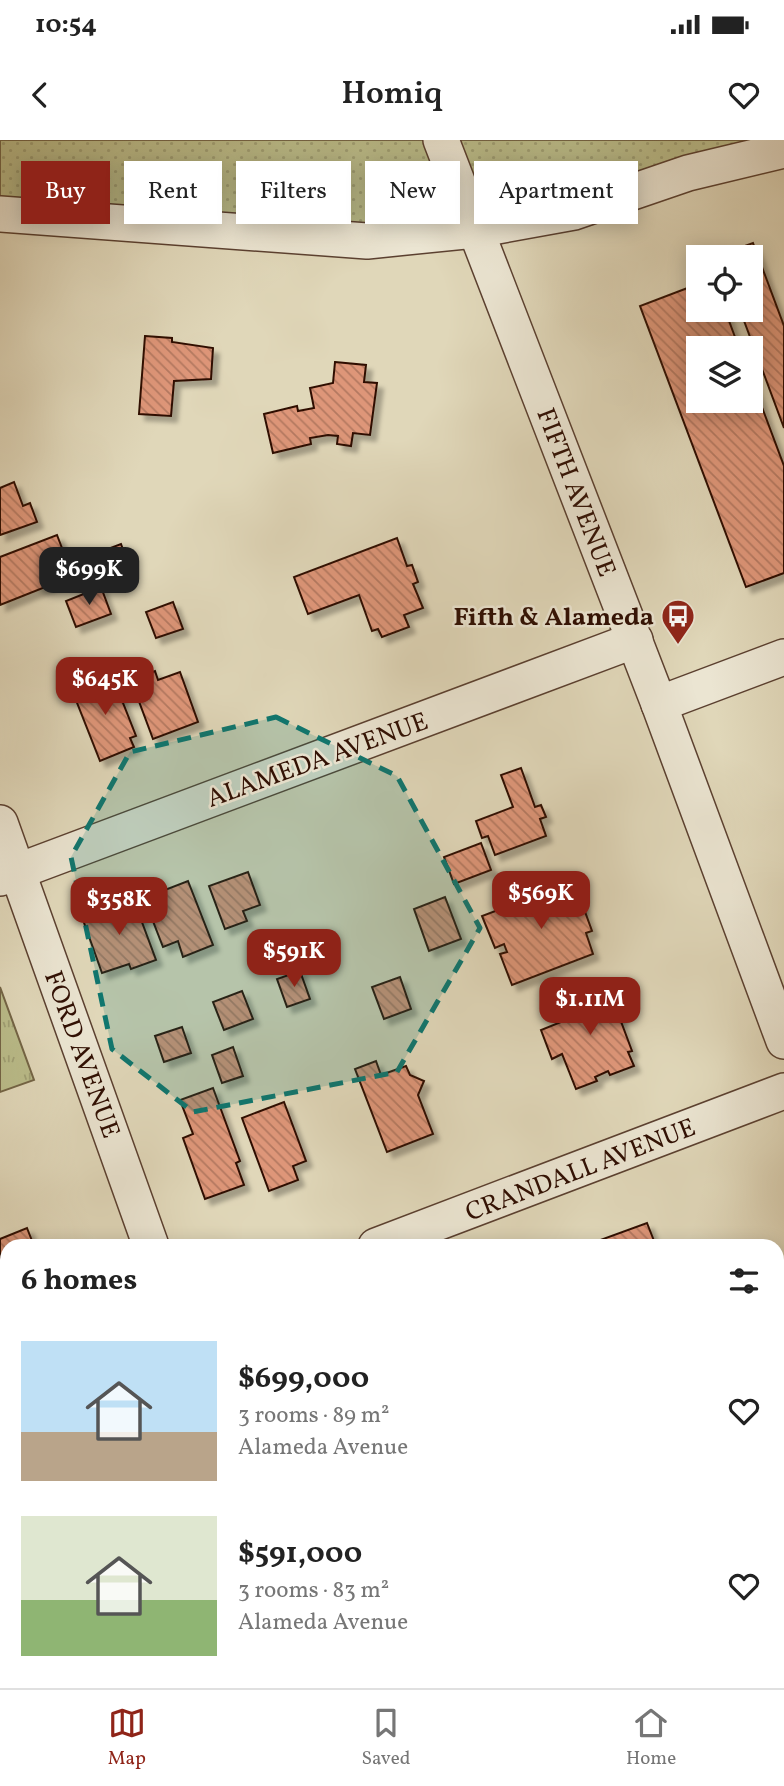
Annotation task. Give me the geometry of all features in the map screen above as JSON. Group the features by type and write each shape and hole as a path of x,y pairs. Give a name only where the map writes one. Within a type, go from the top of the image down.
{"street":[{"name":"FIFTH AVENUE","path":"441,140 635,640 784,1041"},
{"path":"0,214 367,241 475,230 575,212 688,173 784,150"},
{"name":"ALAMEDA AVENUE","path":"9,874 635,640"},
{"path":"659,704 784,657"},
{"name":"FORD AVENUE","path":"0,823 9,874 148,1239"},
{"name":"CRANDALL AVENUE","path":"394,1239 784,1091"}],"highlighted area":[{"path":"276,717 397,776 480,928 397,1072 193,1112 112,1049 71,857 130,752"}],"green space":[{"path":"0,140 784,140 638,179 638,161 474,161 474,222 418,237 182,224 222,224 222,161 124,161 124,221 110,220 110,161 21,161 21,215 0,214"},
{"path":"0,987 34,1080 0,1092"}],"building":[{"path":"763,270 784,326 784,428 763,372 763,336 750,336 744,322 763,322"},
{"path":"686,289 686,322 729,322 735,336 686,336 686,413 763,413 763,410 784,466 784,573 746,587 640,306"},
{"path":"145,336 172,338 172,342 213,348 211,379 174,381 171,416 139,414"},
{"path":"335,362 366,365 364,382 377,383 370,435 353,433 351,446 337,444 338,436 310,438 311,444 273,453 264,414 297,406 298,411 314,408 310,388 333,383"},
{"path":"14,482 23,506 30,503 37,522 0,535 0,488"},
{"path":"57,535 65,556 51,562 58,582 0,605 0,557"},
{"path":"397,538 407,566 412,565 418,582 413,584 423,608 404,615 409,627 382,637 378,629 372,631 359,595 308,614 294,577"},
{"path":"121,544 130,569 106,578 97,553"},
{"path":"101,587 111,614 76,627 66,601"},
{"path":"173,602 183,629 156,638 146,612"},
{"path":"155,671 158,680 180,672 198,722 153,739 131,680"},
{"path":"112,675 136,736 130,738 134,747 100,761 72,690"},
{"path":"521,768 535,807 541,805 546,817 540,819 546,836 495,855 488,836 482,838 476,821 513,807 501,775"},
{"path":"481,843 491,870 454,884 444,857"},
{"path":"248,872 260,905 243,911 247,921 225,929 209,886"},
{"path":"548,877 552,888 568,882 574,900 580,898 592,931 586,933 593,954 512,985 500,954 507,952 504,944 495,948 482,916 530,898 525,886"},
{"path":"188,881 213,945 183,957 178,941 163,947 144,898"},
{"path":"445,897 461,939 429,951 414,909"},
{"path":"133,898 156,960 131,969 129,964 102,973 82,917"},
{"path":"300,971 310,999 287,1007 277,979"},
{"path":"400,977 411,1009 384,1019 372,987"},
{"path":"598,982 606,1003 613,1000 632,1051 628,1052 634,1066 610,1075 608,1071 595,1077 597,1081 576,1089 562,1054 552,1059 541,1030 571,1018 562,995"},
{"path":"242,991 253,1019 224,1030 213,1002"},
{"path":"182,1027 191,1053 164,1062 155,1036"},
{"path":"233,1047 243,1076 222,1083 212,1055"},
{"path":"376,1061 381,1075 406,1066 410,1075 424,1081 418,1095 433,1134 387,1152 355,1069"},
{"path":"213,1088 240,1161 236,1163 244,1185 205,1199 183,1138 193,1134 180,1100"},
{"path":"284,1102 306,1161 293,1166 298,1180 269,1191 242,1118"},
{"path":"647,1223 653,1239 603,1239"},
{"path":"27,1228 31,1239 0,1239"}],"place":[{"name":"Fifth & Alameda","path":"678,646"}]}
